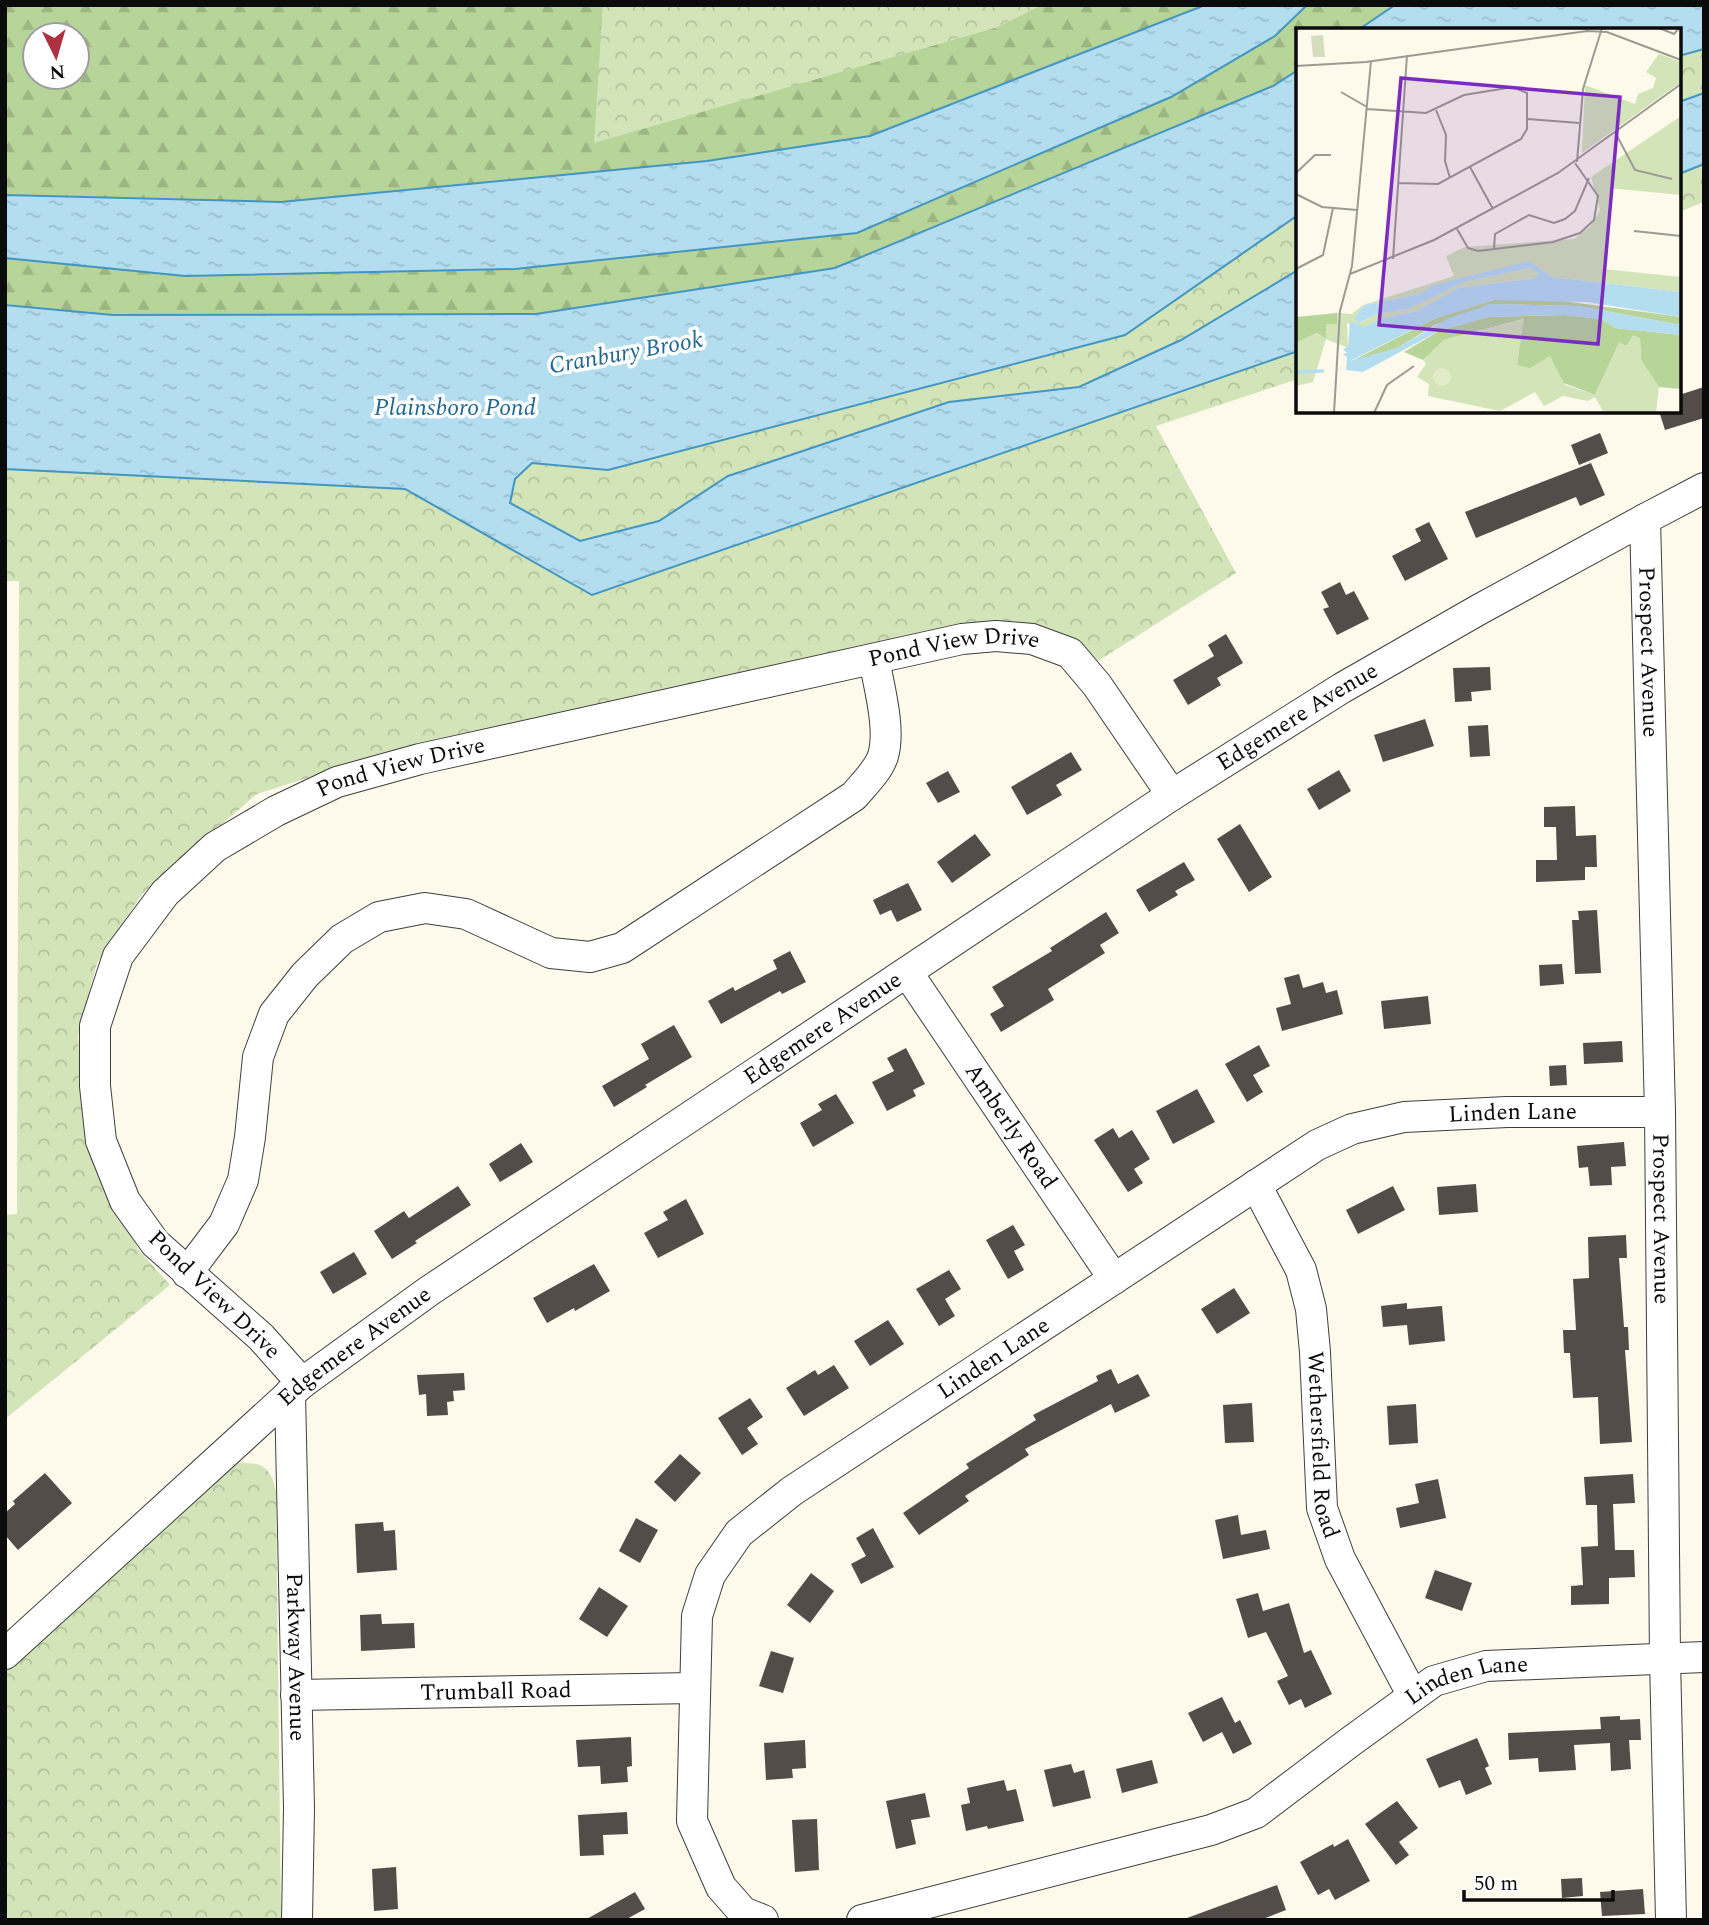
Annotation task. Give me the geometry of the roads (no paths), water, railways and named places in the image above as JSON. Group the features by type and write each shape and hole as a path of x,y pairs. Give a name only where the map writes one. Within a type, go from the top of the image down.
{"street":[{"name":"Edgemere Avenue","path":"8,1646 296,1388 429,1291 1172,795 1342,688 1704,488"},
{"name":"Prospect Avenue","path":"1644,519 1660,1112 1665,1658 1671,1920"},
{"name":"Pond View Drive","path":"296,1388 261,1337 155,1243 125,1201 101,1142 95,1086 95,1026 118,956 165,893 215,847 276,811 337,782 420,759 962,639 996,636 1032,639 1070,653 1097,685 1172,795"},
{"path":"187,1273 225,1224 243,1180 258,1058 274,1014 305,975 342,939 379,917 425,908 466,914 551,953 590,957 622,948 854,796 871,777 883,756 886,723 874,659"},
{"name":"Amberly Road","path":"907,972 1114,1279"},
{"name":"Linden Lane","path":"763,1920 743,1912 721,1887 692,1821 697,1616 710,1575 739,1533 792,1491 1256,1185 1317,1145 1352,1129 1404,1117 1507,1112 1660,1112"},
{"name":"Wethersfield Road","path":"1256,1185 1301,1270 1311,1309 1322,1508 1340,1559 1413,1696"},
{"name":"Parkway Avenue","path":"296,1388 299,1857 297,1920"},
{"name":"Linden Lane","path":"862,1920 1211,1830 1256,1813 1434,1681 1486,1666 1704,1657"},
{"name":"Trumball Road","path":"296,1695 694,1688"}],"water":[{"path":"1205,5 1307,5 1275,36 1171,97 857,233 515,269 185,276 5,258 5,195 281,202 707,161 870,136"},
{"path":"1395,5 1704,5 1704,49 1681,55 1681,28 1361,28"},
{"name":"Plainsboro Pond","path":"1296,71 1296,216 1125,335 608,470 532,463 515,479 510,503 580,541 659,521 728,476 949,402 1079,387 1181,340 1296,271 1296,352 592,595 405,489 5,469 5,305 113,315 536,314 835,268 1273,86"},
{"path":"1704,93 1704,164 1681,173 1681,101"}],"water label":[{"name":"Cranbury Brook","path":"626,353"}]}
